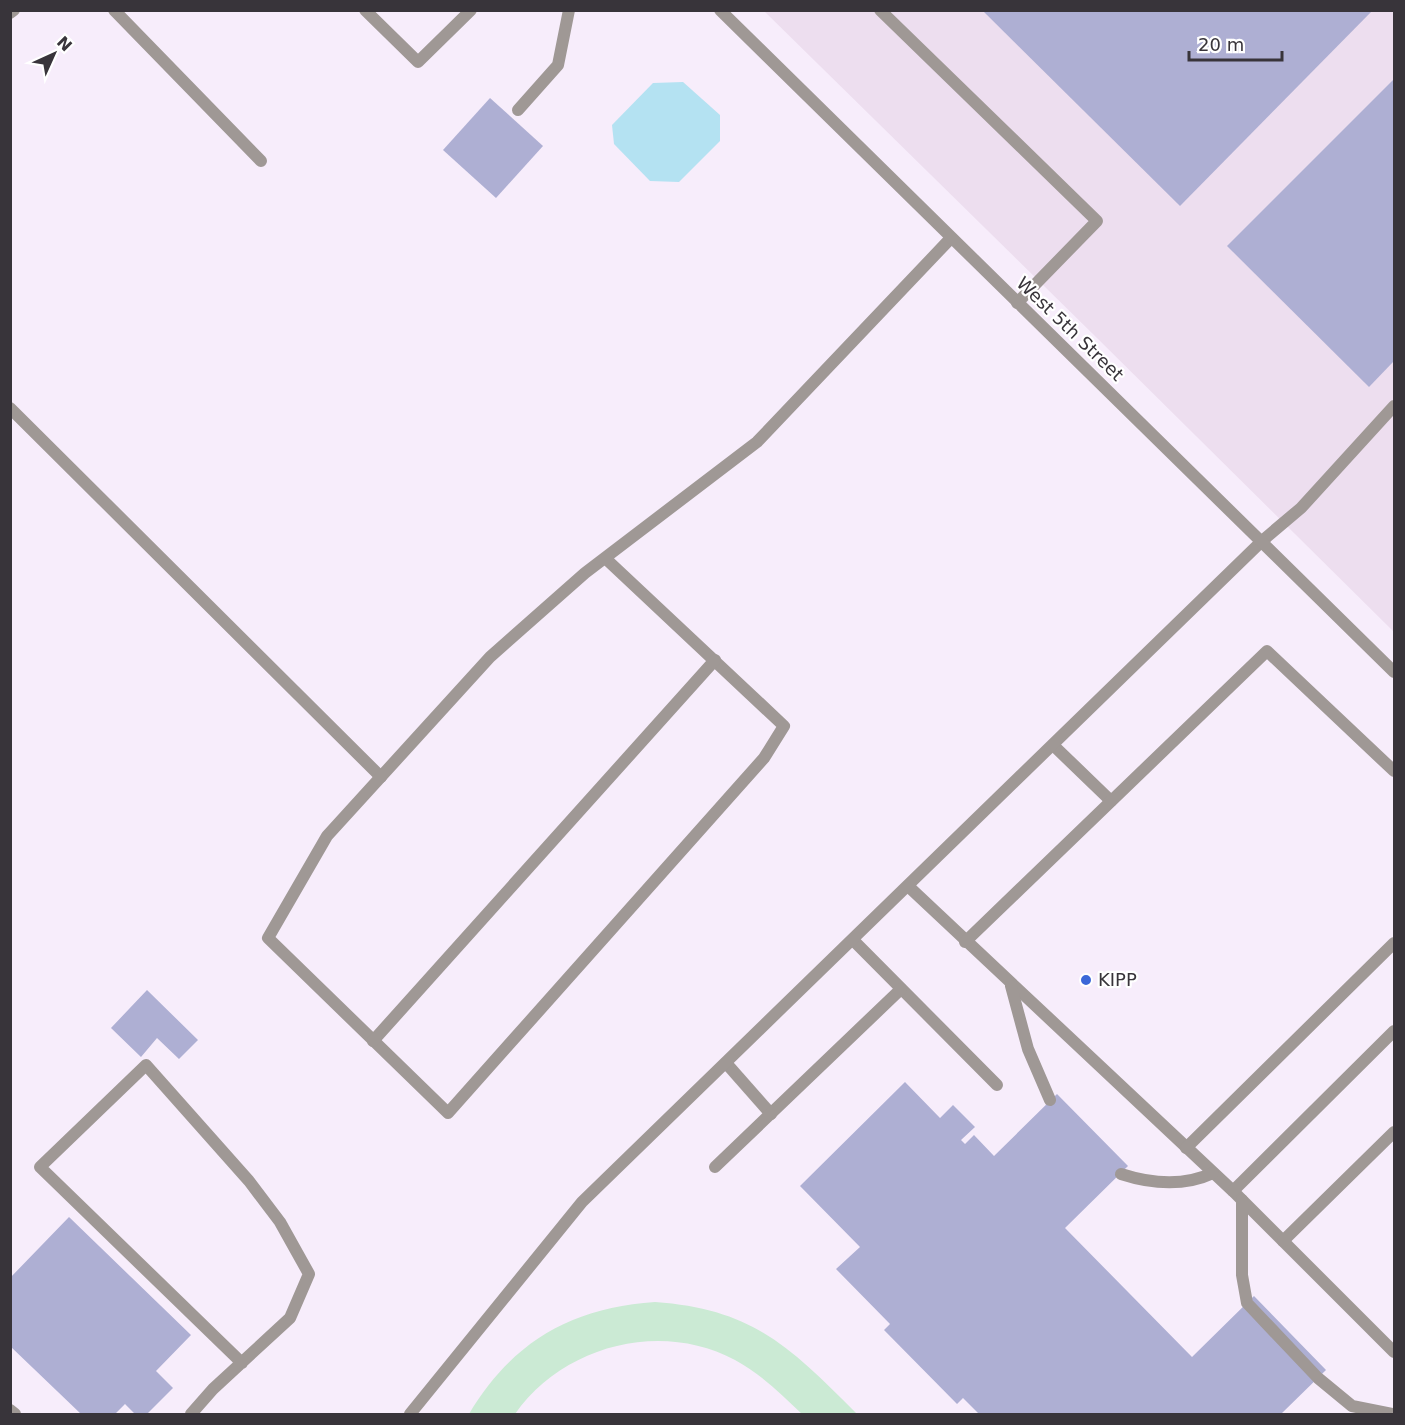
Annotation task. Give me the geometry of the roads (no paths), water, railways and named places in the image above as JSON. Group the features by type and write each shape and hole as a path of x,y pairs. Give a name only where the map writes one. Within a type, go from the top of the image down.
{"street":[{"path":"114,10 261,162"},
{"path":"365,10 418,62 471,10"},
{"path":"518,110 558,65 568,10"},
{"name":"West 5th Street","path":"720,10 1395,672"},
{"path":"880,10 1097,221 1017,303"},
{"path":"605,558 784,726 764,758 448,1113 268,938 327,836 490,657 605,558 758,442 951,238"},
{"path":"410,1414 582,1202 1262,541 1301,507 1395,406"},
{"path":"10,408 381,777"},
{"path":"965,942 1267,651 1395,771"},
{"path":"374,1041 715,660"},
{"path":"1053,746 1111,801"},
{"path":"908,886 1237,1195 1395,1352"},
{"path":"853,940 997,1085"},
{"path":"1186,1148 1395,943"},
{"path":"1011,985 1028,1049 1050,1100"},
{"path":"715,1167 901,989"},
{"path":"1392,1414 1352,1406 1318,1378 1247,1303 1242,1275 1237,1195 1395,1031"},
{"path":"726,1063 771,1114"},
{"path":"191,1414 290,1318 309,1274 280,1222 249,1181 146,1065 40,1167 242,1363"},
{"path":"1283,1241 1395,1132"},
{"path":"1121,1174 1148,1182 1194,1182 1214,1173"},
{"path":"10,1410 15,1414"}],"water":[{"path":"683,82 720,115 720,141 679,182 650,181 614,144 612,125 653,83"}],"place":[{"name":"KIPP","path":"1086,980"}]}
